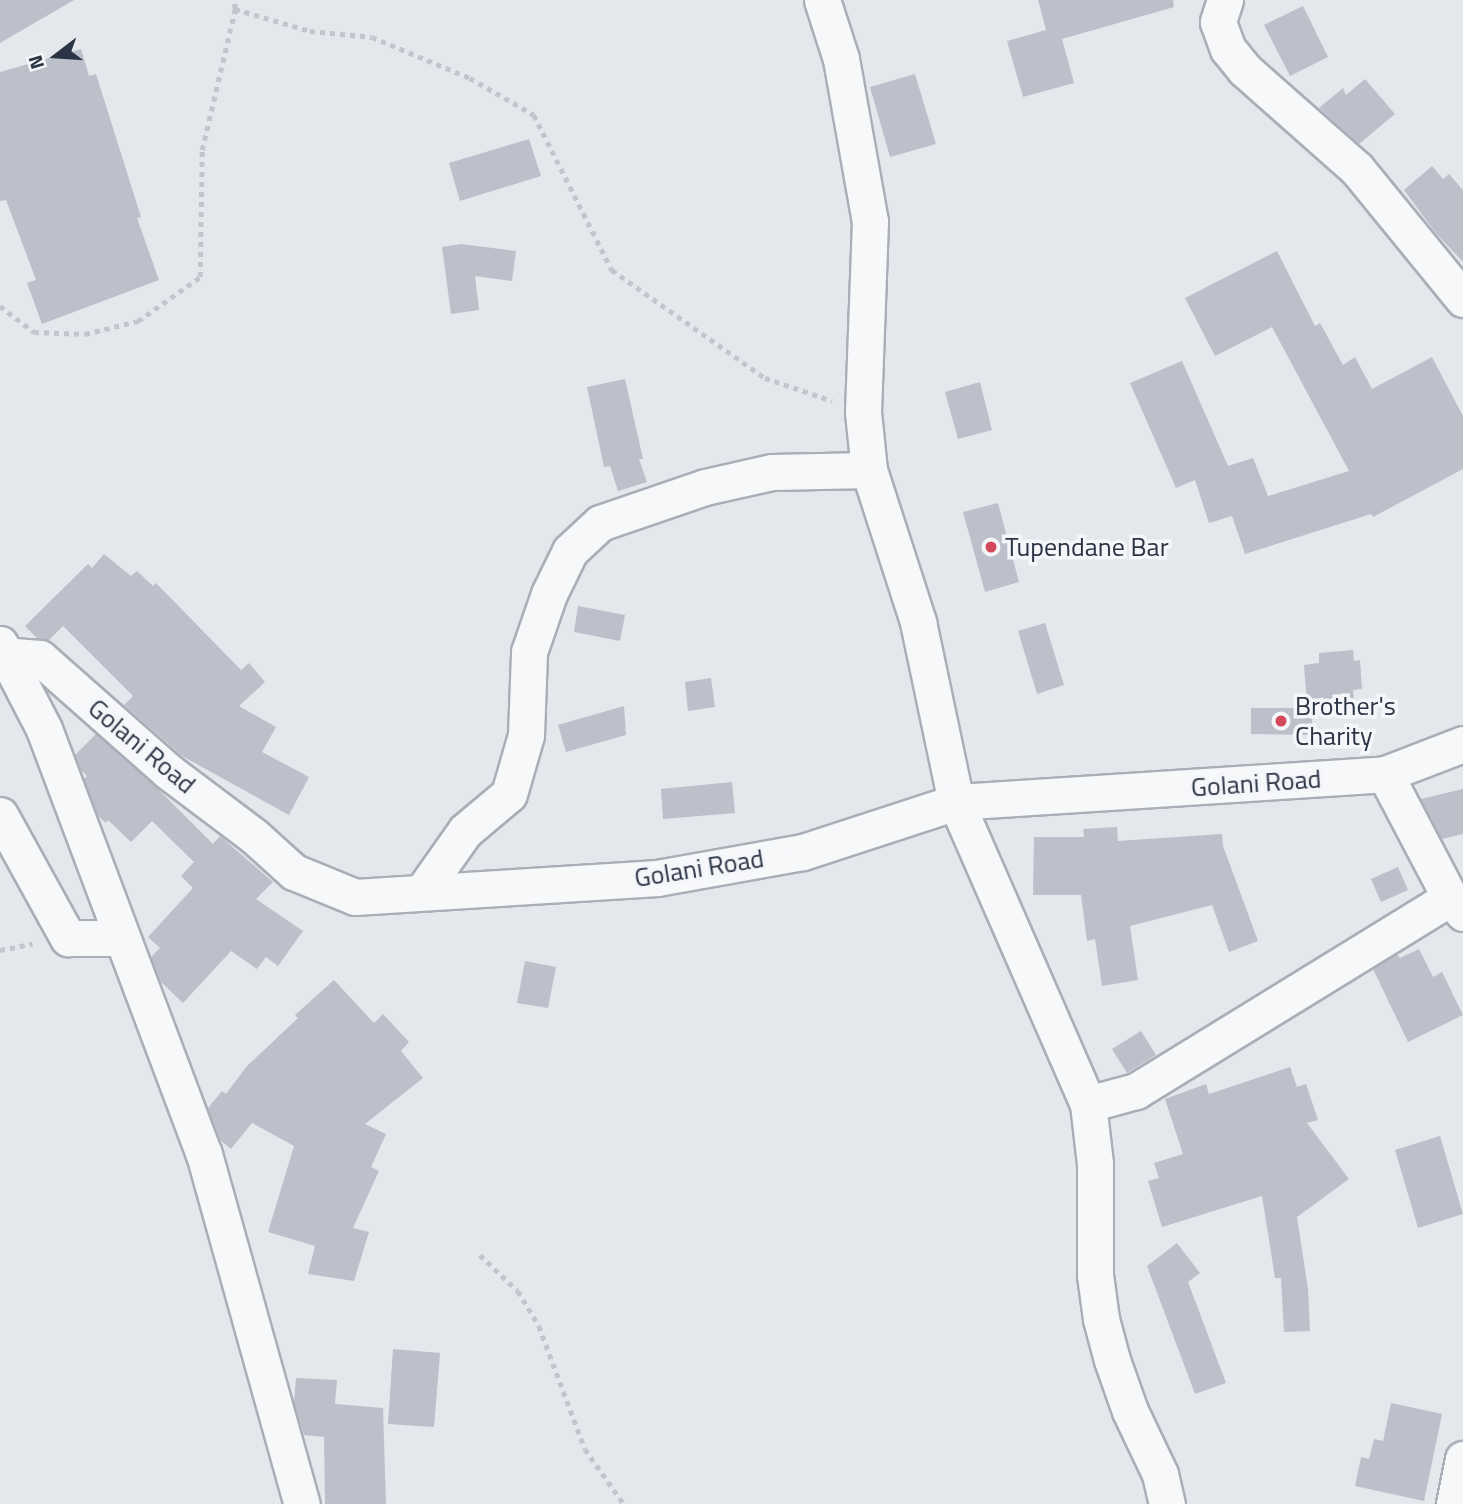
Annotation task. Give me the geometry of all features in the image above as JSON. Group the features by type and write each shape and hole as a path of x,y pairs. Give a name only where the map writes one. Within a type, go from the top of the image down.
{"street":[{"path":"1225,0 1218,22 1228,49 1245,70 1357,169 1463,299"},
{"path":"827,1 841,59 870,221 863,412 869,470 918,622 956,802 1088,1104 1095,1164 1095,1275 1101,1319 1130,1411 1160,1474 1167,1504"},
{"path":"422,892 465,831 509,794 526,735 529,652 549,594 570,551 600,523 705,486 772,472 869,470"},
{"path":"2,651 44,729 204,1154 302,1504"},
{"name":"Golani Road","path":"2,651 40,658 169,772 254,835 294,872 355,897 657,878 803,852 956,802 1385,774 1463,744"},
{"path":"1088,1104 1136,1091 1457,906 1385,774"},
{"path":"0,815 68,938 121,938"},
{"path":"1454,1504 1463,1459"}],"path":[{"path":"0,306 34,332 85,334 138,321 200,277 202,150 236,9 234,0"},
{"path":"236,9 310,31 372,37 470,78 534,115 569,179 612,271 765,378 863,412"},
{"path":"481,1255 518,1291 539,1326 585,1449 624,1504"}],"building":[{"path":"0,0 74,0 0,43"},
{"path":"1038,0 1173,0 1174,7 1062,39 1074,83 1023,97 1007,41 1046,30"},
{"path":"1303,6 1328,57 1290,76 1264,25"},
{"path":"81,49 89,76 96,74 141,217 137,218 159,280 42,324 27,283 36,280 6,200 0,201 0,72"},
{"path":"915,74 936,144 890,157 870,87"},
{"path":"1365,79 1395,114 1359,144 1319,108 1343,88 1346,95"},
{"path":"529,139 541,176 460,201 449,163"},
{"path":"1432,166 1443,179 1449,174 1463,190 1463,262 1435,232 1404,190"},
{"path":"461,244 516,251 512,281 475,276 479,310 451,314 442,247"},
{"path":"1277,251 1315,326 1320,323 1343,365 1355,357 1372,389 1432,357 1463,416 1463,469 1373,517 1371,514 1245,554 1232,516 1209,523 1195,480 1176,488 1130,383 1182,361 1228,466 1253,458 1268,496 1349,471 1272,327 1215,356 1185,298"},
{"path":"625,379 643,459 639,459 647,482 618,491 610,466 604,467 587,387"},
{"path":"980,382 992,430 958,439 945,392"},
{"name":"Tupendane Bar","path":"998,503 1019,582 985,592 963,512"},
{"path":"104,554 131,576 137,571 153,586 156,583 241,670 249,663 265,682 239,706 276,727 262,752 309,777 289,815 182,756 124,705 133,696 63,626 48,641 37,638 25,626 88,564 92,568"},
{"path":"578,606 625,615 620,641 574,632"},
{"path":"1045,623 1064,685 1037,694 1018,631"},
{"path":"1353,650 1354,661 1360,660 1362,689 1353,690 1354,698 1307,703 1304,665 1319,663 1319,653"},
{"path":"711,678 715,707 688,711 685,682"},
{"path":"624,706 626,735 566,752 558,725"},
{"name":"Brother's Charity","path":"1251,708 1312,708 1312,735 1251,734"},
{"path":"96,734 159,790 213,844 220,836 273,882 256,899 303,931 278,966 266,957 257,969 231,951 183,1003 161,982 151,957 160,948 148,937 193,888 181,876 194,862 152,821 131,842 108,820 106,823 98,816 84,779 87,776 81,770 75,755"},
{"path":"732,782 735,813 663,819 661,789"},
{"path":"1463,789 1463,834 1442,839 1421,799"},
{"path":"1117,827 1118,841 1222,834 1223,846 1258,941 1229,952 1212,905 1130,926 1138,980 1102,986 1095,939 1087,941 1081,895 1033,895 1034,837 1084,837 1083,829"},
{"path":"1398,867 1408,890 1381,902 1371,879"},
{"path":"1419,949 1433,977 1442,972 1463,1015 1408,1042 1373,969 1397,954 1400,958"},
{"path":"525,961 556,967 548,1008 517,1003"},
{"path":"334,980 374,1023 383,1014 409,1042 401,1051 423,1078 365,1124 386,1134 371,1167 379,1171 353,1228 369,1232 354,1281 308,1274 315,1246 268,1232 294,1146 252,1123 231,1149 220,1140 208,1108 222,1091 226,1094 247,1066 298,1018 295,1015"},
{"path":"1141,1031 1156,1055 1127,1073 1112,1049"},
{"path":"1290,1067 1297,1087 1306,1084 1318,1120 1307,1123 1349,1179 1297,1217 1308,1289 1310,1331 1284,1332 1281,1278 1275,1278 1262,1196 1162,1227 1148,1181 1159,1178 1154,1163 1183,1154 1165,1099 1206,1084 1209,1094"},
{"path":"1440,1136 1463,1214 1418,1228 1395,1150"},
{"path":"1177,1243 1200,1273 1188,1282 1226,1383 1195,1394 1147,1266"},
{"path":"393,1349 440,1353 434,1427 388,1424"},
{"path":"296,1378 337,1380 335,1404 383,1408 386,1504 325,1504 324,1437 304,1435 294,1402"},
{"path":"1391,1403 1442,1414 1424,1501 1355,1486 1361,1457 1369,1459 1374,1439 1383,1441"}],"place":[{"name":"Tupendane Bar","path":"991,547"},
{"name":"Brother's Charity","path":"1281,721"}]}
